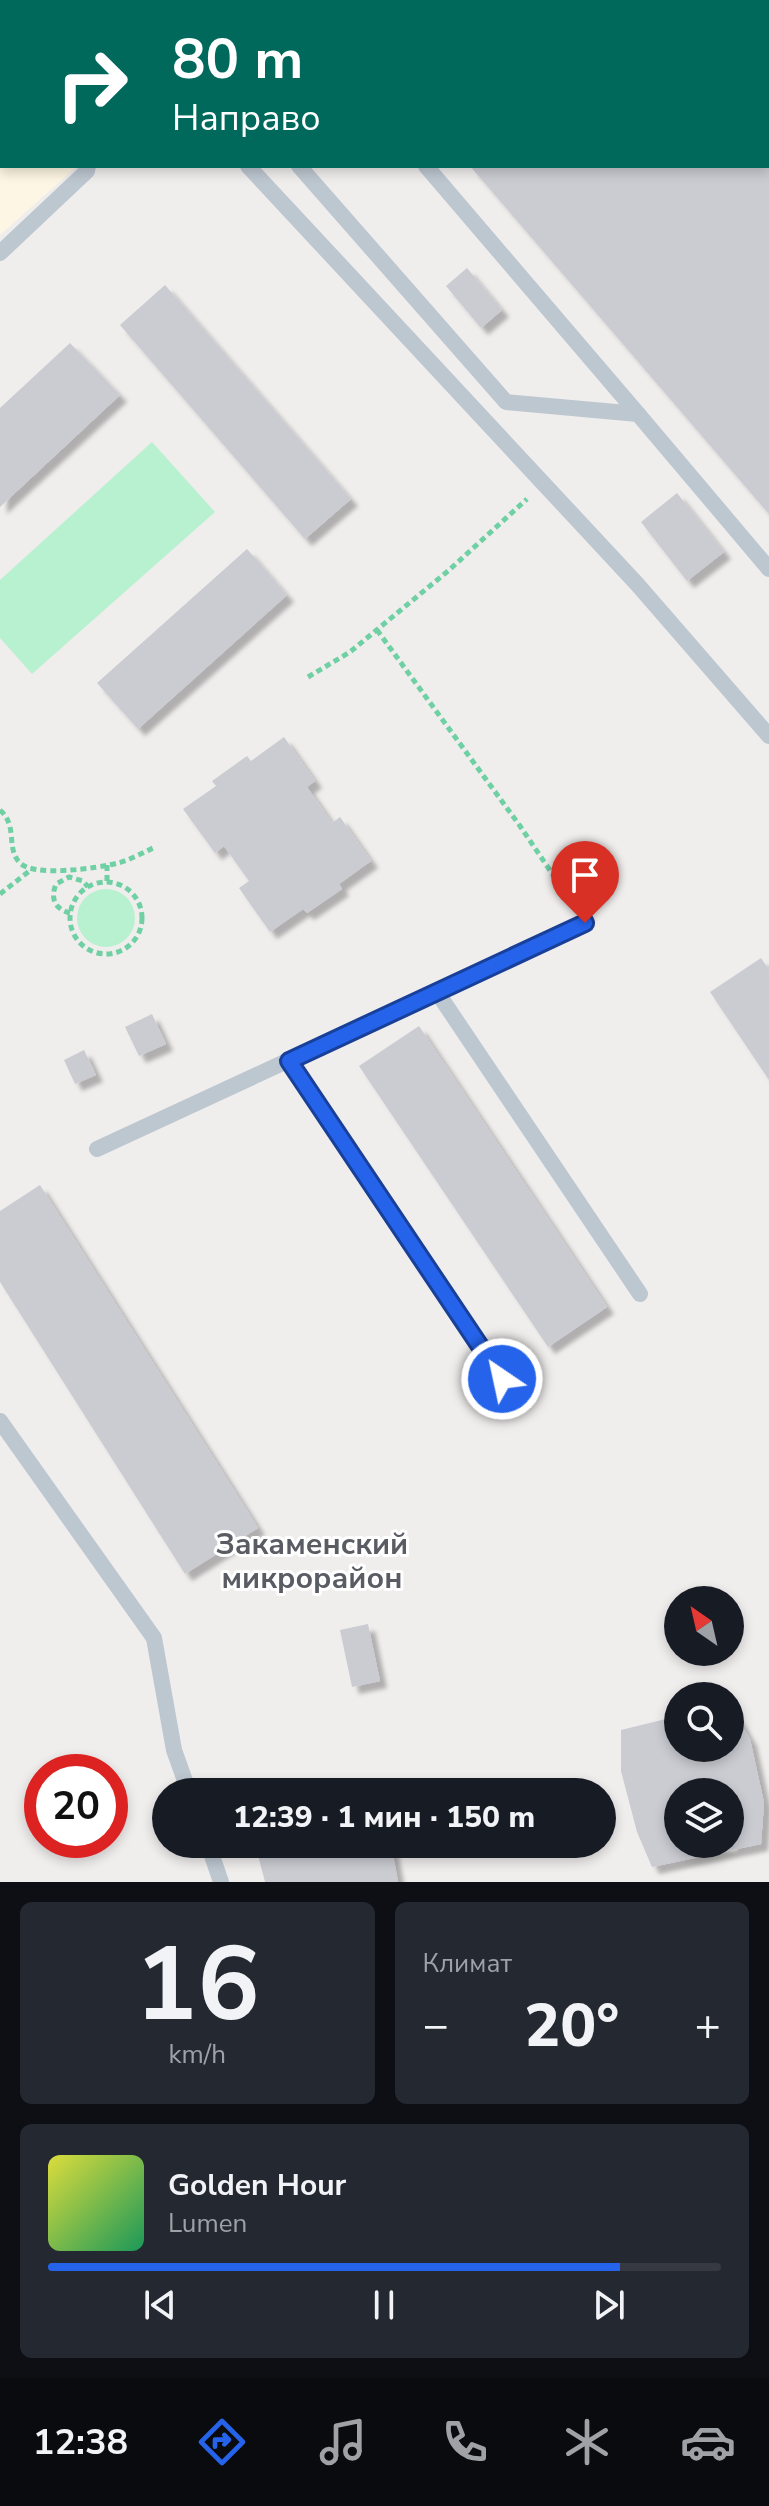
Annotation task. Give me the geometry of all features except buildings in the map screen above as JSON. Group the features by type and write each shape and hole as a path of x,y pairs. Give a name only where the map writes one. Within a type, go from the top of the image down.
{"lane":[{"path":"0,253 88,168"},
{"path":"250,168 637,584 769,736"},
{"path":"301,168 506,402 638,414"},
{"path":"428,168 769,569"},
{"path":"97,1149 585,923"},
{"path":"437,992 640,1294"},
{"path":"289,1061 502,1379"},
{"path":"0,1421 154,1638 174,1750 184,1778"},
{"path":"213,1858 221,1882"}],"path":[{"path":"308,677 350,652 448,571 530,497"},
{"path":"377,630 520,826 585,923"},
{"path":"0,810 12,828 15,856 19,863 32,869 54,870 120,863 153,848"},
{"path":"107,865 107,881"},
{"path":"0,894 32,869"},
{"path":"70,913 62,911 53,899 56,884 76,877 88,887"},
{"path":"107,881 121,884 133,892 141,904 143,918 140,932 132,944 120,952 106,954 92,952 80,943 72,931 70,913 80,891 107,881"}],"shaded area":[{"path":"0,168 74,168 74,169 0,235"}],"green space":[{"path":"152,442 215,512 32,674 0,638 0,580"},
{"path":"106,889 127,897 135,918 127,939 106,947 85,939 77,918 85,897"}],"district":[{"name":"Закаменский микрорайон","path":"312,1561"}],"route":[{"path":"502,1379 289,1061 585,923"}]}
